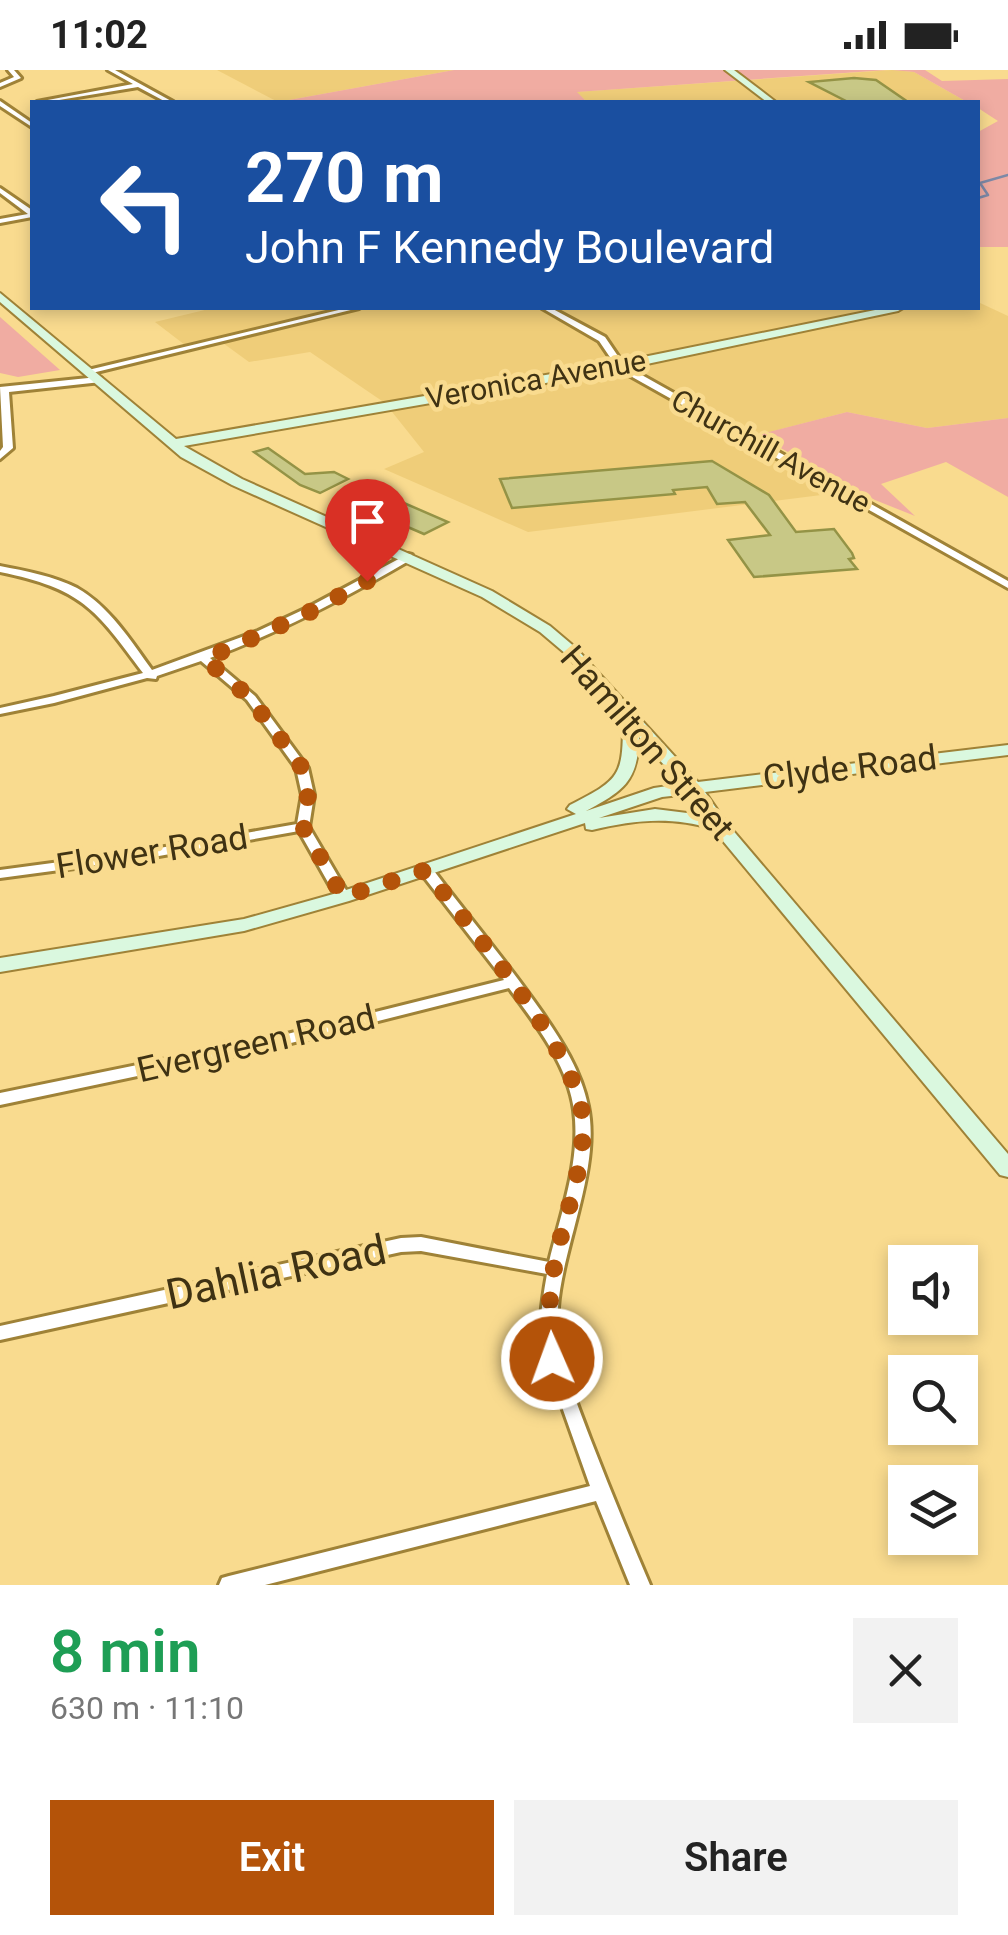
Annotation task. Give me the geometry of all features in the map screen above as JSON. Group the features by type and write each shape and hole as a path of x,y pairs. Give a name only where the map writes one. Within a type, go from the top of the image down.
{"street":[{"path":"0,85 18,78 11,70"},
{"path":"111,70 166,100"},
{"path":"730,70 769,100"},
{"path":"52,100 138,85"},
{"path":"3,107 20,106"},
{"path":"3,107 30,124"},
{"path":"0,190 30,212"},
{"path":"0,221 30,214"},
{"name":"Hamilton Street","path":"0,296 172,444 236,482 487,594 572,651 692,786 718,826 1008,1169"},
{"path":"0,456 8,448 3,389 93,376 347,310"},
{"name":"Churchill Avenue","path":"550,310 602,339 619,366 1008,584"},
{"name":"Veronica Avenue","path":"172,444 619,366 888,310"},
{"path":"0,711 152,676 205,659 306,614 408,558"},
{"path":"0,569 53,580 94,602 152,676"},
{"path":"205,659 250,698 302,768 308,795 303,827 343,897"},
{"path":"499,846 603,795 624,779 632,762 631,718"},
{"name":"Clyde Road","path":"499,846 629,800 692,786 1008,750"},
{"path":"0,964 244,925 499,846 647,812 686,815 718,826"},
{"name":"Flower Road","path":"0,874 142,856 303,827"},
{"path":"426,870 510,983 574,1082 584,1126 573,1194 553,1269 549,1332 552,1359 600,1492 640,1585"},
{"name":"Evergreen Road","path":"0,1099 276,1042 510,983"},
{"name":"Dahlia Road","path":"0,1332 401,1244 422,1244 553,1269"},
{"path":"228,1585 282,1578 600,1492"}],"shaded area":[{"path":"217,70 454,70 289,100 274,100"},
{"path":"454,70 887,70 577,92 585,100 289,100"},
{"path":"892,70 914,72 963,100 585,100 576,92"},
{"path":"892,70 925,70 942,81 1008,79 1008,247 980,247 980,131 998,121 980,109 980,100 963,100 914,72"},
{"path":"980,303 1008,316 1008,418 927,428 847,412 750,437 845,492 528,532 384,469 424,452 385,403 310,352 249,362 216,338 185,345 155,322 205,310 980,310"},
{"path":"0,317 60,370 18,377 0,373"},
{"path":"847,412 927,428 1008,418 1008,497 946,462 881,484 915,516 875,500 757,435"}],"building":[{"path":"876,80 905,100 844,100 809,82"},
{"path":"268,448 305,474 334,472 348,479 320,493 300,485 254,452"},
{"path":"712,461 769,495 796,532 834,529 852,553 854,558 849,559 857,569 754,577 728,540 770,535 745,502 717,504 707,487 673,490 675,494 512,508 500,479"},
{"path":"383,494 448,522 424,534 359,506"}],"waterway":[{"path":"980,183 1008,175"},
{"path":"980,183 988,195 980,197"}],"route":[{"path":"367,581 262,636 205,659 250,698 274,725 302,768 308,783 303,827 343,897 426,870 536,1017 574,1082 584,1126 573,1194 553,1269 549,1332 552,1359"}]}
